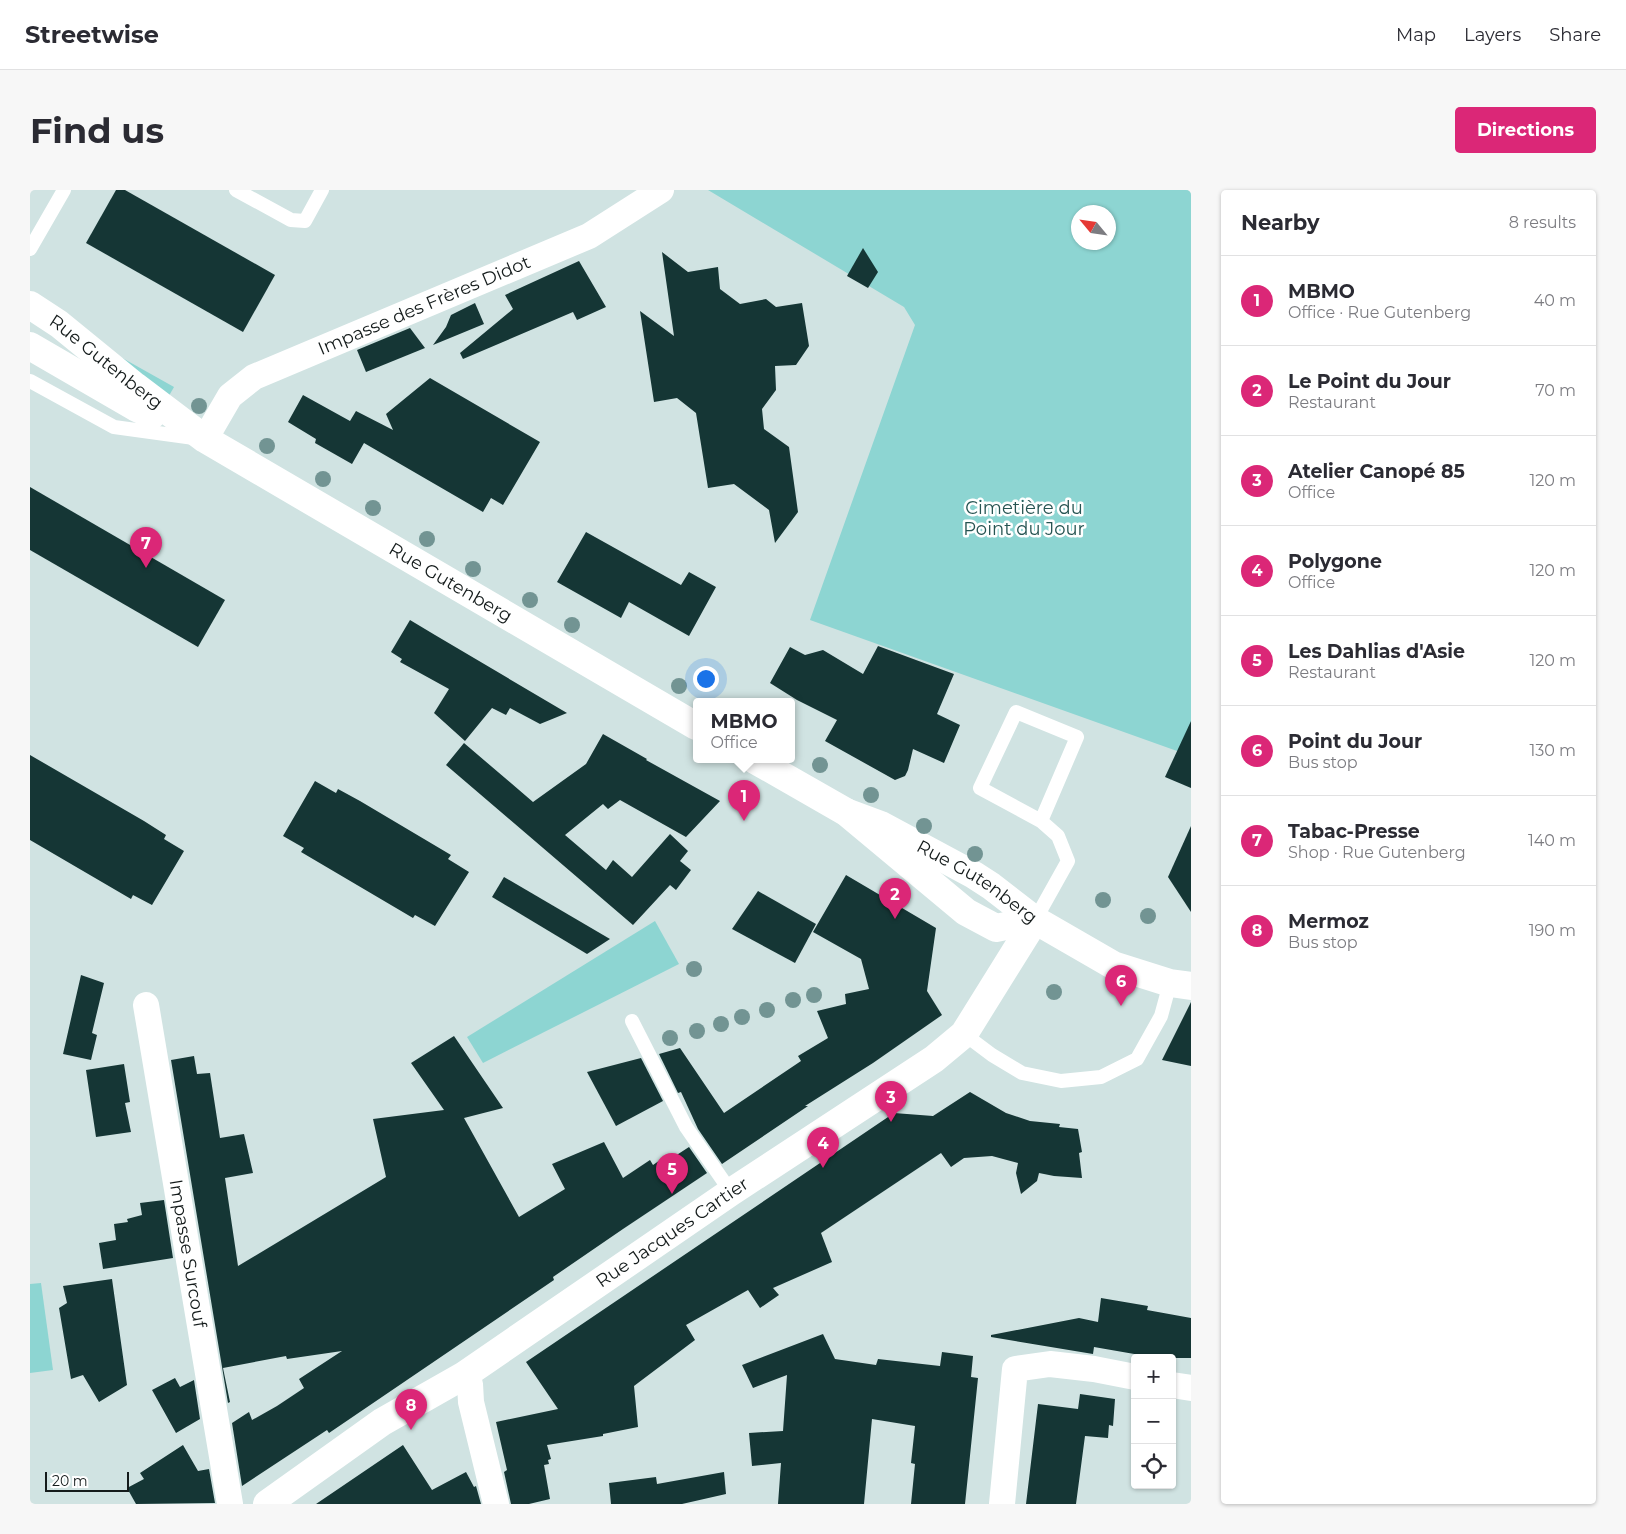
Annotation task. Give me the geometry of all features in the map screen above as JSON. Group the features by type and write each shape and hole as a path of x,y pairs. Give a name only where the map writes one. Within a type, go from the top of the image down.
{"main road":[{"name":"Rue Gutenberg","path":"30,305 59,324 135,386 206,439"},
{"name":"Rue Gutenberg","path":"30,346 135,407 206,439 693,724"},
{"name":"Rue Gutenberg","path":"760,763 846,812 881,825 974,875 1035,920 1113,965 1181,985"},
{"name":"Rue Jacques Cartier","path":"267,1504 382,1422 463,1376 731,1192 934,1059 964,1034 1035,920"}],"street":[{"name":"Impasse des Frères Didot","path":"206,439 230,396 254,377 589,236 661,190"},
{"name":"Impasse Surcouf","path":"146,1004 230,1504"},
{"path":"1002,1504 1016,1369 1050,1364 1094,1369 1131,1376"},
{"path":"463,1376 470,1384 471,1402 496,1504"},
{"path":"1176,1386 1191,1388"}],"lane":[{"path":"30,249 64,190"},
{"path":"236,190 291,220 305,221 322,190"},
{"path":"30,381 114,427 206,439"},
{"path":"1035,920 1068,861 1058,836 1041,822 980,788 1016,712 1077,737 1041,822"},
{"path":"964,1034 992,1055 1022,1073 1061,1081 1101,1077 1137,1059 1181,985"},
{"path":"632,1021 686,1127 731,1192"}],"green space":[{"name":"Cimetière du Point du Jour","path":"708,190 1191,190 1191,756 810,620 915,325 904,307"},
{"path":"101,346 174,387 166,401"},
{"path":"655,921 679,964 483,1063 467,1037"},
{"path":"41,1283 53,1370 30,1373 30,1284"}],"building":[{"path":"116,190 125,190 275,275 243,332 86,243"},
{"path":"863,248 878,272 868,288 847,276"},
{"path":"662,252 688,272 718,267 720,289 740,304 766,299 776,307 802,303 809,346 796,365 775,366 776,390 762,409 764,429 789,447 798,512 775,543 769,510 734,484 708,488 696,413 677,398 654,402 640,311 674,336"},
{"path":"579,261 606,307 577,320 573,312 463,359 460,353 513,309 505,295"},
{"path":"475,303 484,324 433,345 446,327 451,315"},
{"path":"410,328 425,348 366,372 357,350"},
{"path":"430,378 540,442 503,505 491,498 483,512 364,443 352,464 315,443 316,439 288,422 303,395 350,421 356,411 393,430 386,414"},
{"path":"30,487 225,600 198,647 30,550"},
{"path":"586,532 681,585 689,572 716,587 689,636 629,602 621,618 557,582"},
{"path":"410,620 567,713 540,724 510,708 506,715 492,708 465,741 434,713 449,689 400,662 402,659 391,652"},
{"path":"878,646 954,674 937,714 960,725 944,763 913,749 905,776 895,780 825,741 837,720 797,700 770,683 790,647 805,655 823,650 863,674"},
{"path":"1191,721 1191,788 1165,777"},
{"path":"603,734 720,801 686,837 620,800 608,809 603,804 565,835 606,870 613,860 632,877 670,834 688,851 680,861 691,870 676,890 670,885 633,925 446,765 464,743 533,802 586,764"},
{"path":"30,755 144,821 166,835 164,839 184,851 152,905 133,895 131,899 30,840"},
{"path":"315,781 336,793 338,789 360,801 451,855 448,859 469,872 435,926 415,915 413,918 301,852 304,848 283,836"},
{"path":"1191,826 1191,912 1168,877"},
{"path":"846,875 936,928 927,991 942,1015 722,1164 698,1129 681,1092 678,1093 659,1054 680,1048 724,1113 801,1061 798,1056 828,1038 817,1011 846,1004 845,994 869,989 861,959 813,932"},
{"path":"504,877 610,939 587,954 492,897"},
{"path":"758,891 816,924 795,963 732,929"},
{"path":"81,975 104,983 92,1033 97,1035 91,1060 63,1054"},
{"path":"1191,1002 1191,1066 1162,1060"},
{"path":"454,1036 503,1108 464,1118 519,1217 565,1189 552,1164 604,1142 623,1178 650,1160 653,1165 666,1156 669,1160 689,1147 707,1173 553,1277 554,1280 329,1433 327,1430 242,1486 232,1423 249,1412 252,1420 277,1406 304,1388 299,1379 342,1351 287,1359 286,1356 223,1368 230,1402 228,1403 171,1060 194,1056 197,1074 210,1073 220,1138 244,1134 253,1173 225,1178 238,1266 386,1177 373,1119 444,1110 411,1063"},
{"path":"641,1058 663,1101 616,1126 587,1072"},
{"path":"124,1064 130,1102 125,1103 131,1132 96,1137 86,1070"},
{"path":"970,1092 1006,1113 1030,1121 1060,1124 1059,1127 1078,1129 1082,1152 1079,1153 1082,1178 1039,1173 1037,1181 1021,1194 1016,1173 1018,1163 992,1156 964,1158 951,1167 941,1153 821,1233 832,1262 773,1288 779,1295 760,1308 748,1290 686,1325 695,1340 634,1386 638,1427 603,1434 603,1436 547,1445 551,1459 548,1460 549,1464 544,1465 550,1499 529,1504 511,1504 504,1472 507,1470 496,1422 558,1409 526,1362 894,1113 933,1116"},
{"path":"164,1200 173,1258 103,1269 99,1243 116,1240 114,1224 128,1222 127,1219 142,1215 140,1203"},
{"path":"112,1279 127,1385 99,1402 83,1375 71,1379 59,1308 67,1303 63,1286"},
{"path":"1101,1298 1148,1306 1147,1310 1191,1318 1191,1358 1176,1358 1176,1354 1134,1354 1094,1347 1093,1354 991,1337 991,1335 1079,1318 1098,1322"},
{"path":"823,1334 835,1359 876,1365 878,1359 940,1366 942,1352 973,1356 971,1377 978,1378 965,1504 911,1504 915,1464 911,1463 915,1426 872,1419 864,1504 778,1504 781,1463 752,1466 749,1433 783,1431 787,1375 753,1388 742,1365"},
{"path":"175,1378 180,1387 194,1380 200,1419 176,1433 152,1390"},
{"path":"1080,1394 1115,1399 1113,1426 1109,1425 1108,1438 1085,1436 1076,1504 1026,1504 1038,1404 1078,1409"},
{"path":"183,1445 198,1471 209,1469 215,1503 136,1504 127,1488 144,1479 140,1473"},
{"path":"403,1445 432,1490 466,1472 474,1487 476,1486 481,1504 316,1504"},
{"path":"724,1472 726,1494 682,1504 611,1504 609,1483 656,1477 657,1484"}],"place":[{"name":"Tabac-Presse","path":"146,568"},
{"name":"MBMO","path":"744,821"},
{"name":"Le Point du Jour","path":"895,919"},
{"name":"Point du Jour","path":"1121,1006"},
{"name":"Atelier Canopé 85","path":"891,1122"},
{"name":"Polygone","path":"823,1168"},
{"name":"Les Dahlias d'Asie","path":"672,1194"},
{"name":"Mermoz","path":"411,1430"}]}
